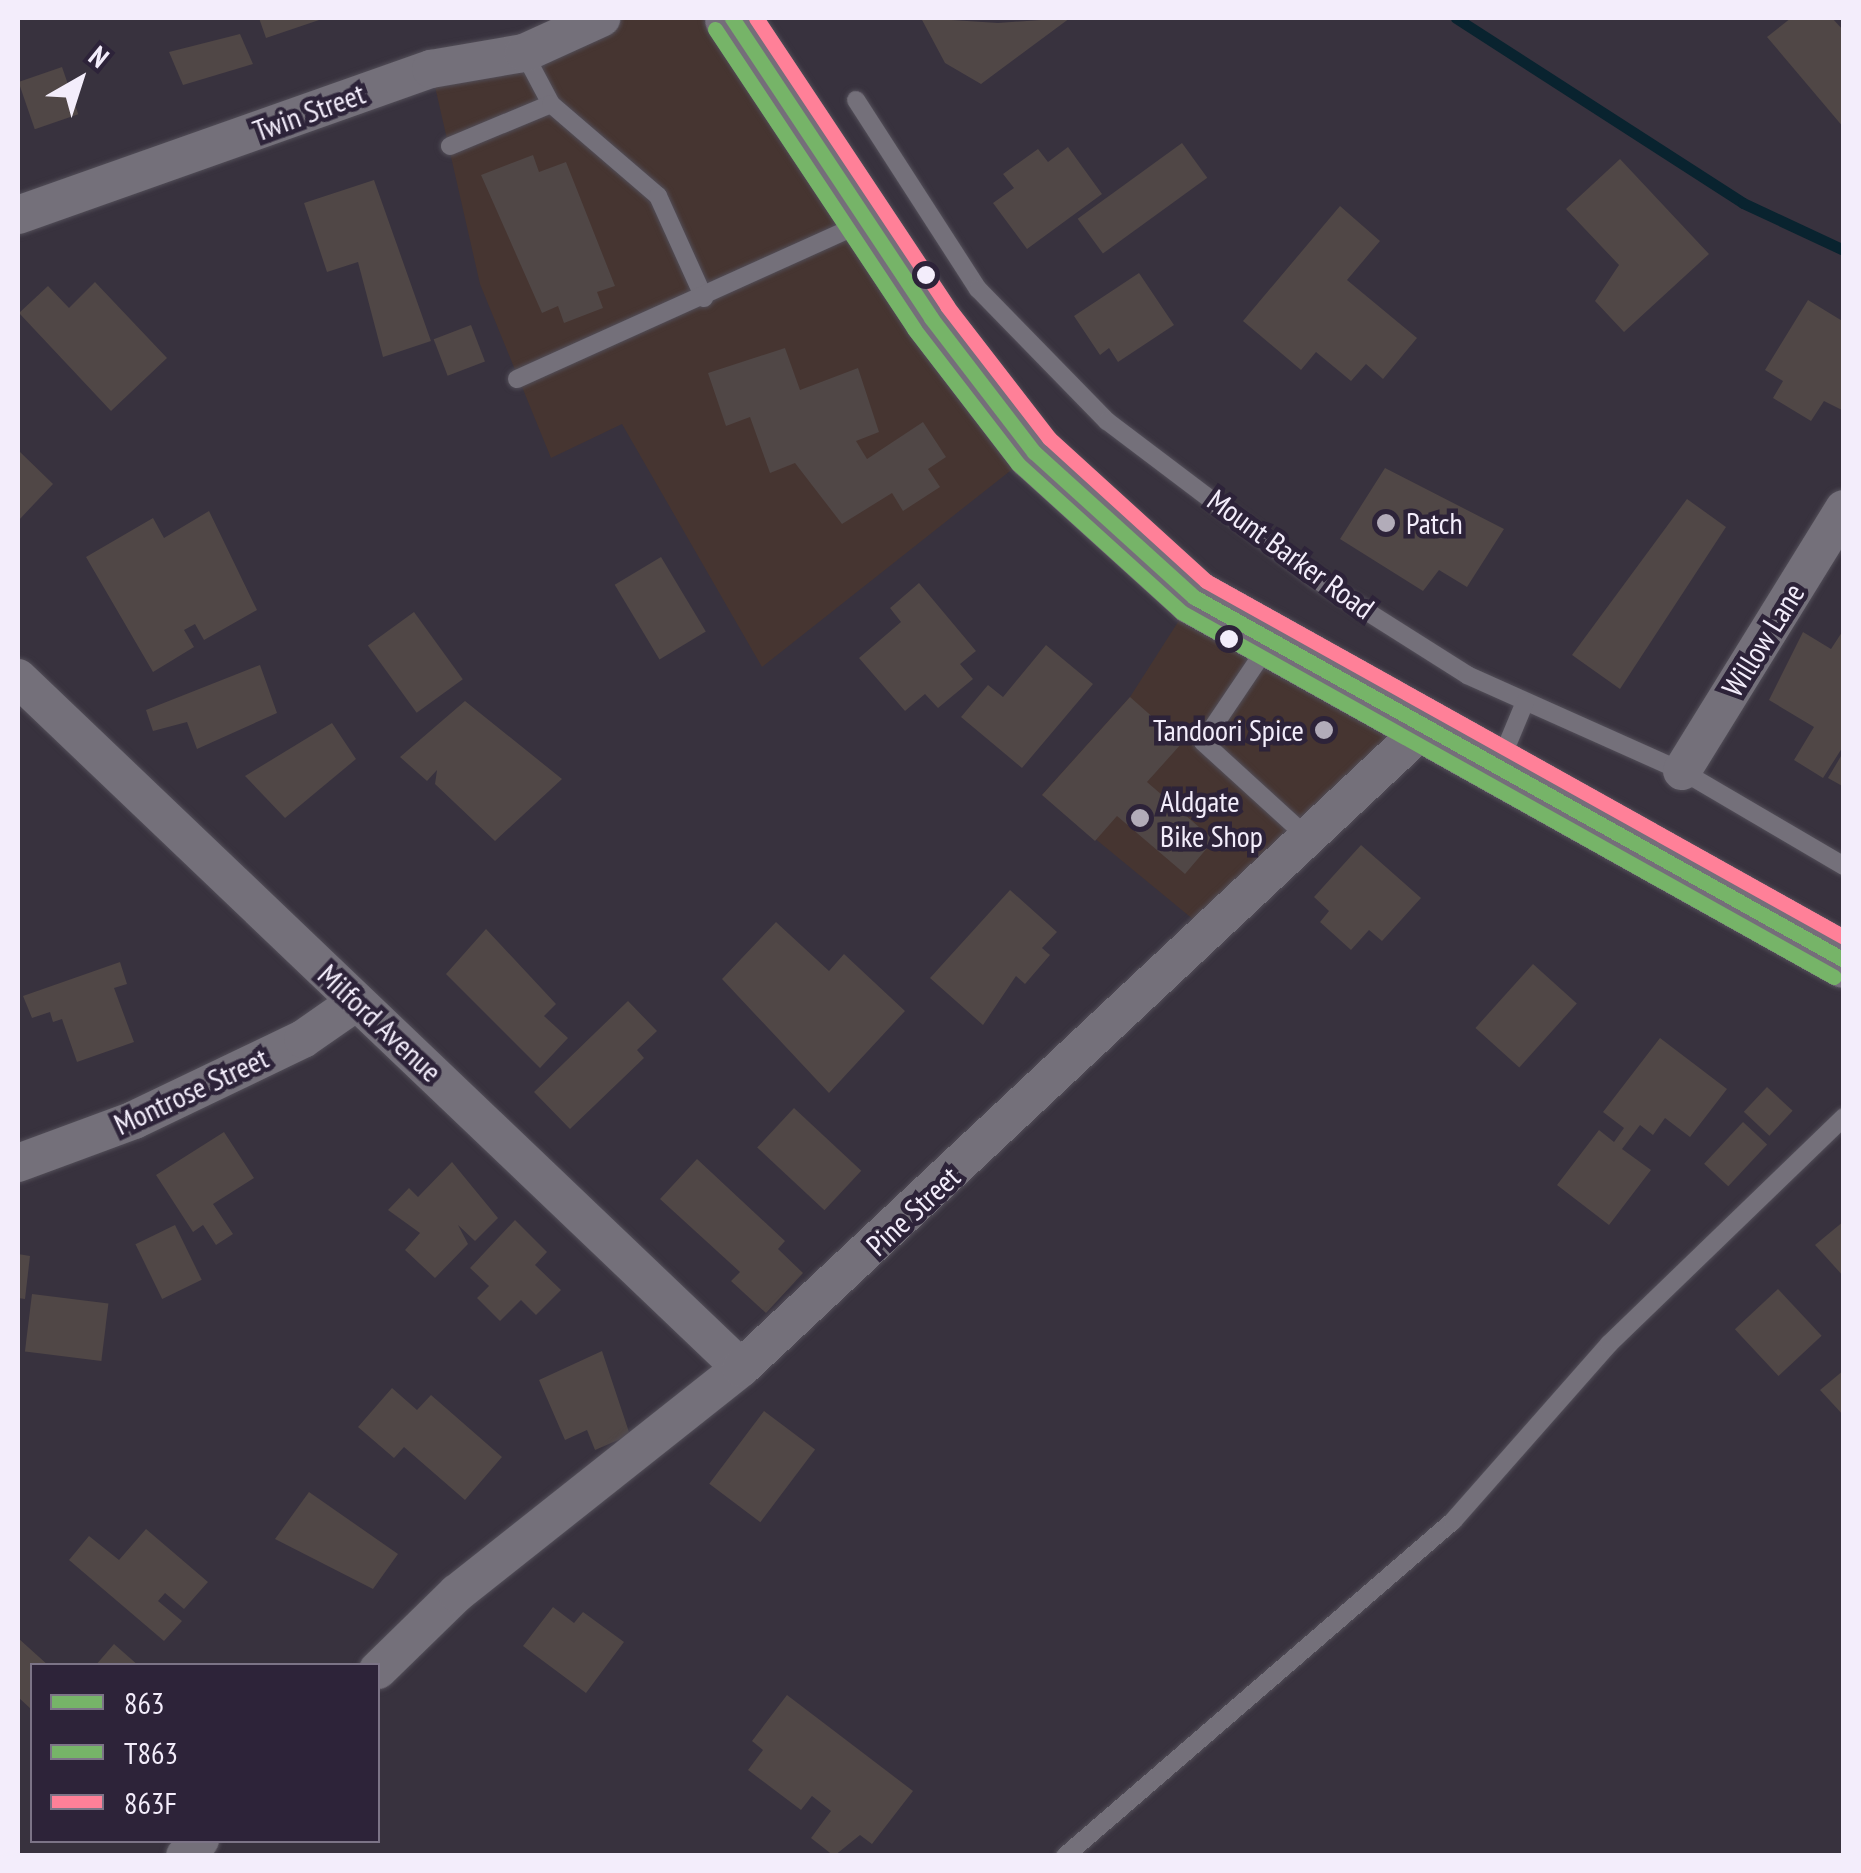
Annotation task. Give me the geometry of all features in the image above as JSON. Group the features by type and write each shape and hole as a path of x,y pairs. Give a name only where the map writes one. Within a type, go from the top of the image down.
{"main road":[{"name":"Mount Barker Road","path":"732,18 867,193 1034,452 1194,597 1269,643 1500,762 1844,960"}],"street":[{"name":"Twin Street","path":"18,215 430,69 524,53 601,18"},
{"name":"Willow Lane","path":"1682,771 1844,509"},
{"name":"Milford Avenue","path":"18,678 741,1368"},
{"name":"Pine Street","path":"380,1668 457,1593 741,1368 1426,727"},
{"name":"Montrose Street","path":"18,1164 151,1112 303,1039 356,1002"}],"lane":[{"path":"524,53 552,104 658,196 704,298"},
{"name":"Mount Barker Road","path":"856,100 867,193 978,289 1107,421 1317,580 1525,702 1682,771 1844,866"},
{"path":"450,146 552,104"},
{"path":"518,379 704,298 867,193"},
{"path":"1269,643 1203,742 1306,836"},
{"path":"1500,762 1525,702"},
{"path":"1066,1856 1453,1521 1610,1344 1844,1117"}],"shaded area":[{"path":"601,18 732,18 1034,452 762,667 622,424 551,458 480,284 431,69"},
{"path":"1194,597 1425,727 1211,934 1042,795 1130,697"}],"building":[{"path":"259,18 325,18 266,38"},
{"path":"921,18 998,23 1070,18 981,84 945,63"},
{"path":"1791,18 1832,18 1844,31 1844,128 1767,37"},
{"path":"240,34 253,64 183,85 169,52"},
{"path":"62,67 78,114 35,129 19,82"},
{"path":"1182,143 1207,178 1103,254 1078,219"},
{"path":"1068,147 1102,194 1027,249 993,203 1014,188 1003,174 1038,149 1048,162"},
{"path":"533,155 539,172 566,162 615,286 597,292 603,308 564,323 558,306 542,313 481,175"},
{"path":"1620,159 1709,254 1624,332 1595,301 1619,265 1566,209"},
{"path":"374,180 431,341 383,357 358,262 327,272 304,203"},
{"path":"1340,206 1380,241 1347,280 1417,338 1383,379 1366,364 1351,381 1316,352 1301,370 1243,321"},
{"path":"1139,273 1174,325 1118,362 1109,348 1100,355 1074,316"},
{"path":"95,282 167,358 111,411 19,313 48,286 69,308"},
{"path":"1808,300 1844,322 1844,411 1824,401 1811,421 1773,398 1783,381 1765,370"},
{"path":"471,325 485,361 448,376 434,339"},
{"path":"785,348 800,390 858,368 879,432 856,441 867,459 923,422 946,457 928,469 940,487 903,511 892,493 842,524 795,463 770,473 750,417 726,426 708,373"},
{"path":"18,450 53,484 18,521"},
{"path":"1385,468 1504,529 1467,587 1439,570 1423,591 1340,539"},
{"path":"1687,499 1726,527 1620,689 1572,655"},
{"path":"209,511 257,610 204,640 195,624 184,630 194,647 153,672 86,557 153,518 164,538"},
{"path":"661,557 706,632 660,659 615,585"},
{"path":"919,583 976,651 960,664 973,679 938,708 925,694 905,711 859,658 901,622 890,608"},
{"path":"414,612 463,679 417,713 368,646"},
{"path":"1844,629 1844,745 1823,778 1794,760 1814,727 1769,700 1803,632 1831,649"},
{"path":"1046,645 1093,684 1022,768 961,717 988,685 1003,697"},
{"path":"260,665 277,713 197,749 187,722 153,731 146,710"},
{"path":"1130,697 1182,743 1147,782 1214,840 1185,874 1117,816 1095,841 1042,795"},
{"path":"465,701 562,779 495,841 435,784 437,770 427,781 400,757"},
{"path":"332,723 356,759 285,818 245,776"},
{"path":"1844,751 1844,787 1828,778"},
{"path":"1361,845 1421,898 1382,941 1369,930 1351,950 1320,922 1329,911 1314,897"},
{"path":"1010,890 1057,932 1042,948 1050,955 1025,984 1016,976 983,1025 930,978"},
{"path":"776,922 829,971 844,954 905,1011 829,1093 722,979"},
{"path":"486,929 556,1004 544,1016 568,1038 540,1068 446,974"},
{"path":"120,962 127,984 114,988 134,1042 77,1062 62,1019 53,1022 50,1012 32,1018 23,996"},
{"path":"1533,964 1577,1003 1519,1067 1475,1028"},
{"path":"628,1001 657,1031 637,1050 644,1058 570,1129 534,1092"},
{"path":"1660,1038 1727,1089 1690,1137 1665,1118 1653,1135 1640,1125 1622,1149 1651,1170 1609,1225 1557,1185 1599,1130 1614,1142 1624,1128 1603,1112"},
{"path":"1767,1087 1793,1111 1769,1136 1744,1112"},
{"path":"794,1108 861,1171 824,1210 757,1147"},
{"path":"1743,1122 1767,1145 1728,1186 1704,1164"},
{"path":"224,1132 254,1178 213,1204 233,1234 216,1245 203,1225 193,1232 156,1175"},
{"path":"697,1159 785,1241 778,1249 803,1273 766,1313 731,1281 740,1272 660,1199"},
{"path":"452,1162 498,1218 475,1241 458,1225 468,1244 435,1278 405,1250 420,1233 388,1210 409,1188 418,1197"},
{"path":"515,1220 547,1252 535,1265 561,1290 536,1315 521,1300 500,1321 477,1298 489,1286 470,1268"},
{"path":"1844,1221 1844,1277 1815,1245"},
{"path":"175,1225 202,1280 162,1299 135,1244"},
{"path":"18,1254 30,1256 25,1299 18,1298"},
{"path":"1778,1289 1822,1336 1778,1376 1735,1329"},
{"path":"32,1294 108,1303 101,1361 25,1352"},
{"path":"602,1351 630,1435 595,1450 587,1430 565,1440 539,1380"},
{"path":"1844,1370 1844,1416 1820,1390"},
{"path":"392,1388 417,1410 431,1395 502,1457 465,1500 404,1447 394,1458 358,1427"},
{"path":"764,1411 815,1450 760,1522 709,1484"},
{"path":"309,1492 398,1554 373,1589 275,1539"},
{"path":"146,1529 208,1582 184,1609 165,1593 158,1601 182,1621 164,1641 69,1560 89,1536 119,1560"},
{"path":"553,1607 574,1623 583,1612 624,1642 586,1693 523,1646"},
{"path":"18,1638 46,1663 30,1663 30,1708 18,1697"},
{"path":"114,1644 136,1663 98,1663"},
{"path":"787,1695 913,1791 872,1844 860,1835 834,1856 811,1838 831,1811 812,1796 801,1810 748,1770 763,1750 752,1741"}],"waterway":[{"path":"1456,18 1743,203 1844,250"}],"transit line":[{"name":"863","path":"732,18 931,318 1034,452 1194,597 1844,960"},
{"name":"863F","path":"756,18 947,306 1049,438 1206,581 1844,937"},
{"name":"T863","path":"715,29 914,329 1018,464 1181,612 1834,977"}],"place":[{"name":"Patch","path":"1386,523"},
{"name":"Tandoori Spice","path":"1324,730"},
{"name":"Aldgate Bike Shop","path":"1140,818"}]}
